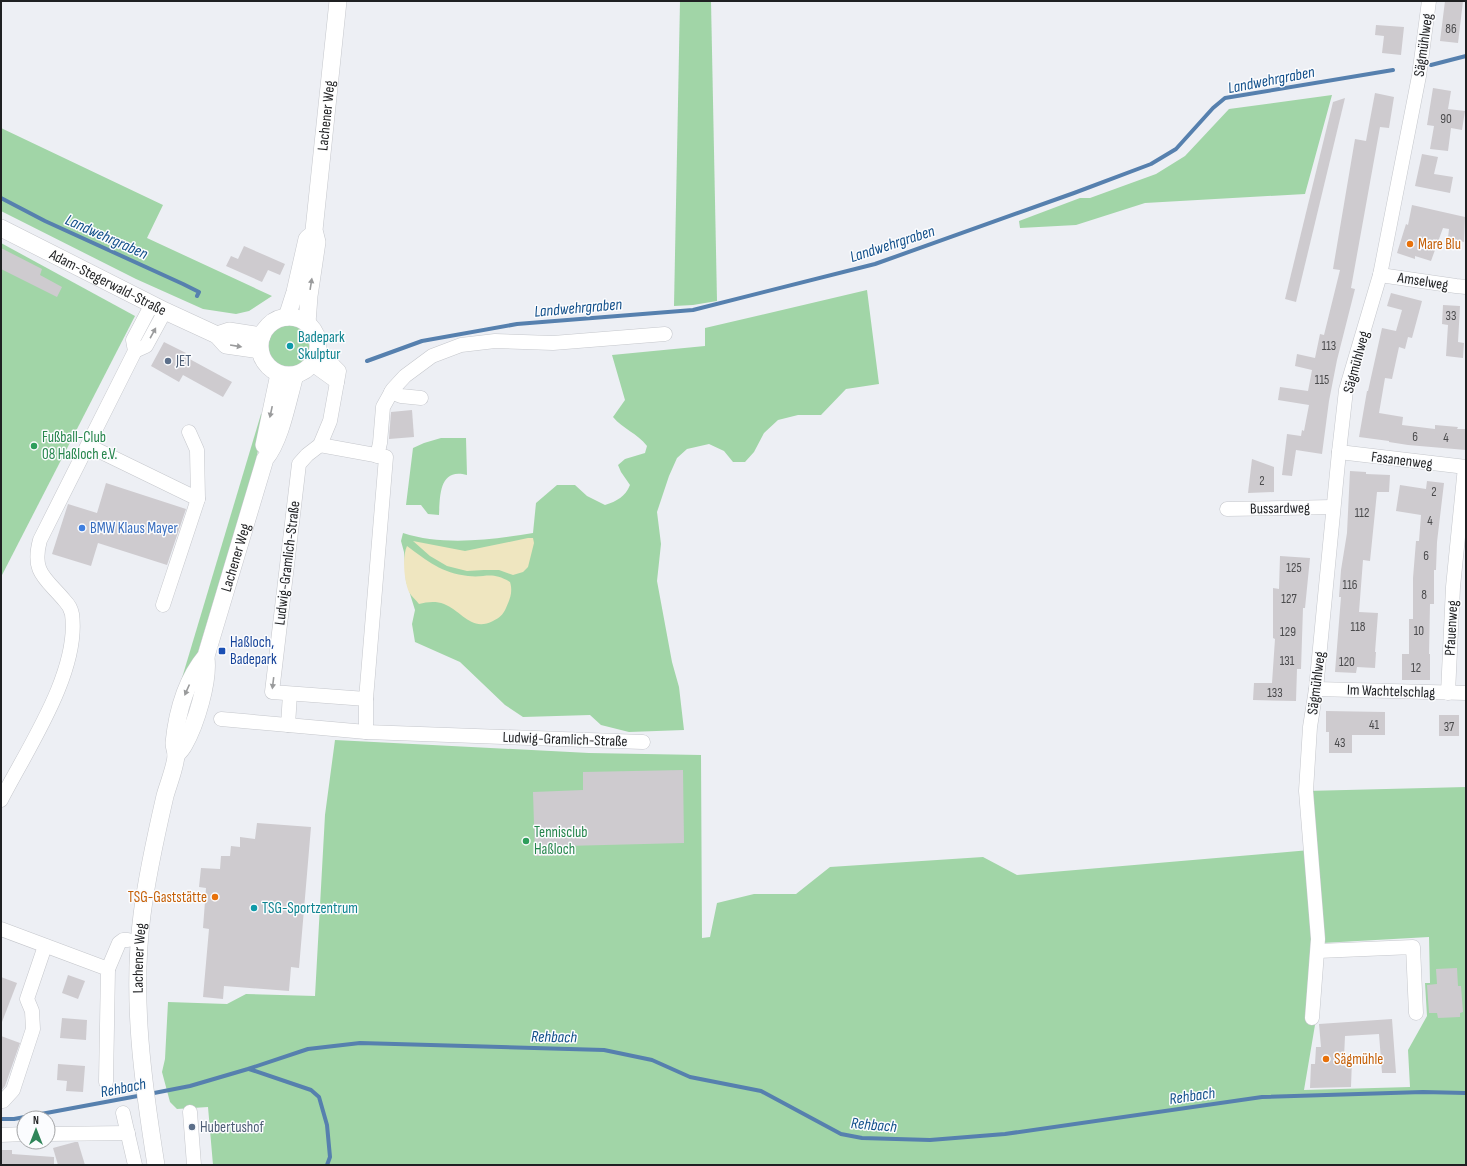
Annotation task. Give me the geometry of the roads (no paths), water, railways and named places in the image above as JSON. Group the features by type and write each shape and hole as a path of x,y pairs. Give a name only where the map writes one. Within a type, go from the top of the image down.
{"main road":[{"name":"Lachener Weg","path":"307,323 309,296 317,242 314,230 338,1"},
{"name":"Adam-Stegerwald-Straße","path":"1,228 216,335 229,331 261,343"},
{"name":"Lachener Weg","path":"287,317 296,292 307,239 314,230"},
{"path":"287,317 294,317 307,323 316,335 318,342 315,357 307,369 287,374 272,370 262,358 261,343 266,328 279,319 287,317"},
{"name":"Lachener Weg","path":"156,1165 143,1077 139,1025 138,975 142,915 151,861 165,795 176,755 184,746 198,711 207,668 206,656 266,459 272,451 284,416 287,374"}],"street":[{"name":"Sägmühlweg","path":"1312,1018 1318,940 1306,791 1310,727 1316,689 1346,390 1380,275 1419,76 1429,1"},
{"name":"Amselweg","path":"1380,275 1456,286 1466,286"},
{"path":"1,800 58,690 71,646 73,631 72,612 64,599 44,578 37,564 37,552 40,540 89,446 135,351 146,346 158,307"},
{"path":"377,456 380,443 383,407 391,392 404,376 432,356 461,345 495,341 553,343 665,334"},
{"name":"Ludwig-Gramlich-Straße","path":"315,357 337,382 330,421 320,445 307,455 299,464 272,692 366,699"},
{"path":"391,392 401,396 421,398"},
{"path":"163,605 198,499 198,450 189,432"},
{"path":"320,445 386,458 366,699 366,732"},
{"path":"89,446 198,499"},
{"name":"Fasanenweg","path":"1339,452 1465,467"},
{"name":"Pfauenweg","path":"1448,693 1454,586 1465,467"},
{"name":"Bussardweg","path":"1227,508 1334,506"},
{"name":"Im Wachtelschlag","path":"1316,689 1466,693"},
{"path":"288,725 290,694"},
{"name":"Ludwig-Gramlich-Straße","path":"221,719 366,732 644,742"},
{"path":"1,929 108,969"},
{"path":"106,1082 108,969 119,943 123,940 128,940"},
{"path":"1,1101 3,1101 13,1090 33,1029 32,1011 27,999 45,946"},
{"path":"1318,950 1413,946 1416,1013"},
{"path":"190,1112 194,1165"},
{"path":"123,1113 135,1165"},
{"path":"56,1134 128,1133"},
{"path":"1,1135 16,1134"}],"waterway":[{"name":"Landwehrgraben","path":"1431,65 1466,56"},
{"name":"Landwehrgraben","path":"367,361 422,341 517,324 693,310 875,264 1151,164 1176,149 1213,108 1225,98 1393,70"},
{"name":"Landwehrgraben","path":"1,198 45,221 199,292 197,296"},
{"name":"Rehbach","path":"149,1094 190,1086 308,1049 360,1043 604,1050 652,1060 690,1077 761,1091 841,1134 862,1138 930,1140 1005,1134 1262,1097 1423,1092 1466,1093"},
{"name":"Rehbach","path":"249,1069 311,1090 319,1097 327,1125 330,1157 327,1165"},
{"name":"Rehbach","path":"1,1119 14,1119 143,1095"}],"place":[{"name":"Mare Blu","path":"1410,244"},
{"name":"Badepark Skulptur","path":"290,346"},
{"name":"JET","path":"168,361"},
{"name":"Fußball-Club 08 Haßloch e.V.","path":"34,446"},
{"name":"BMW Klaus Mayer","path":"82,528"},
{"name":"Haßloch, Badepark","path":"222,651"},
{"name":"Tennisclub Haßloch","path":"526,841"},
{"name":"TSG-Gaststätte","path":"215,897"},
{"name":"TSG-Sportzentrum","path":"254,908"},
{"name":"Sägmühle","path":"1326,1059"},
{"name":"Hubertushof","path":"192,1127"}]}
